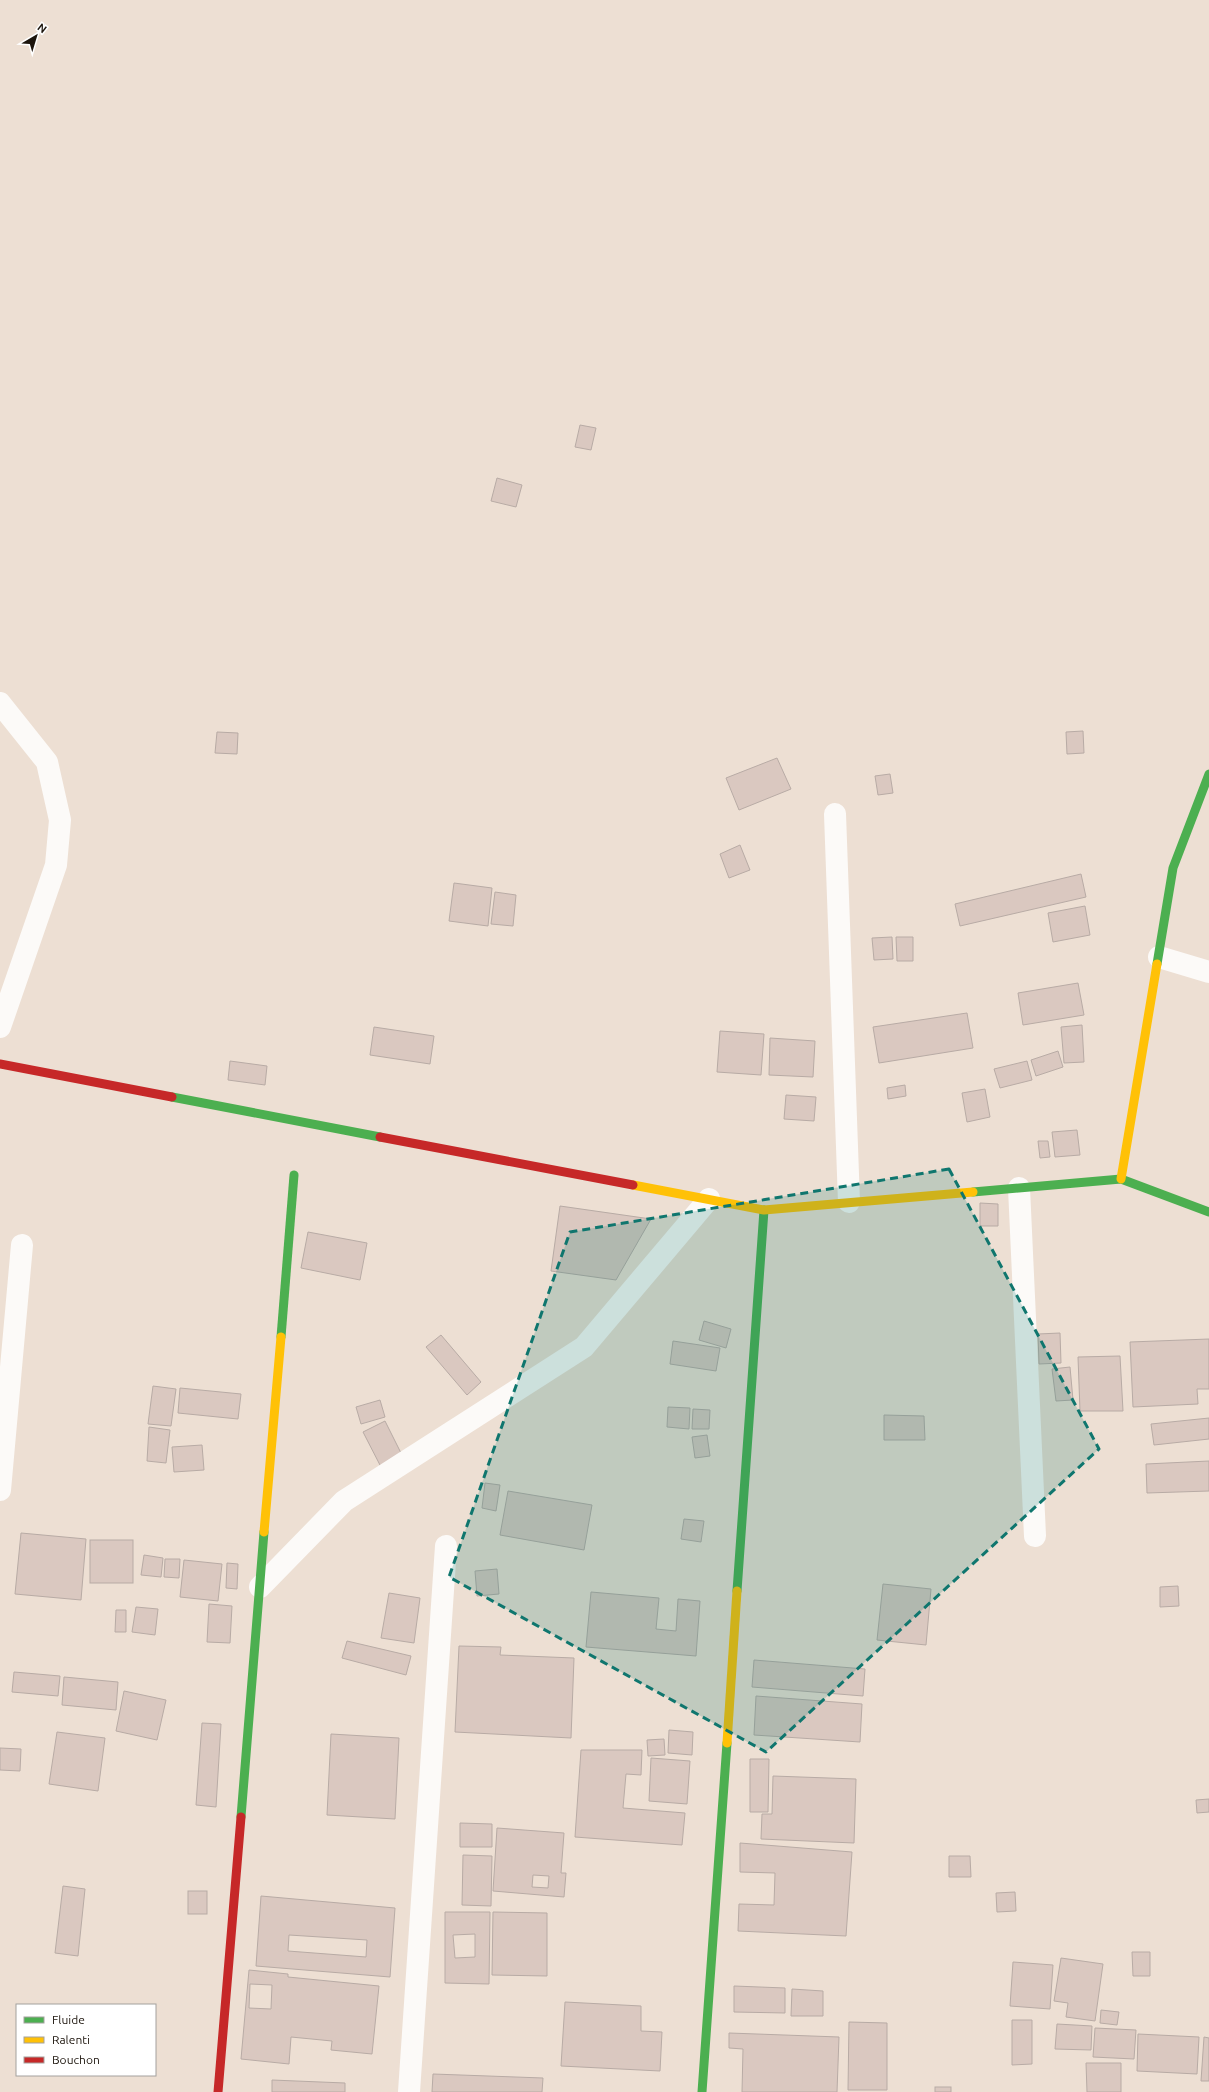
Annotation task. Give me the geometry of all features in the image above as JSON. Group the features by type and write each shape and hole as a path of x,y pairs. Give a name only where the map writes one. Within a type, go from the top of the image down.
{"street":[{"path":"0,703 47,762 60,820 56,865 0,1027"},
{"path":"1121,1179 1173,868 1209,774"},
{"path":"835,814 849,1202"},
{"path":"1158,957 1209,972"},
{"path":"0,1064 764,1210 1121,1179 1209,1212"},
{"path":"218,2092 294,1175"},
{"path":"1019,1188 1035,1536"},
{"path":"260,1587 344,1501 584,1347 709,1199"},
{"path":"702,2092 764,1210"},
{"path":"0,1490 22,1245"},
{"path":"409,2092 446,1546"}],"highlighted area":[{"path":"949,1169 1099,1449 766,1752 449,1577 570,1232"}],"building":[{"path":"580,425 596,428 591,450 575,447"},
{"path":"497,478 522,485 516,507 491,501"},
{"path":"1083,731 1084,753 1067,754 1066,732"},
{"path":"217,732 238,733 237,754 215,753"},
{"path":"777,758 791,789 739,810 726,778"},
{"path":"890,774 893,793 878,795 875,776"},
{"path":"740,845 750,870 729,878 720,854"},
{"path":"1081,874 1086,897 960,926 955,904"},
{"path":"454,883 492,888 488,926 449,921"},
{"path":"495,892 516,895 513,926 491,924"},
{"path":"1085,906 1090,935 1053,942 1048,913"},
{"path":"892,937 893,959 874,960 872,938"},
{"path":"896,937 913,937 913,961 897,961"},
{"path":"1078,983 1084,1015 1023,1025 1018,993"},
{"path":"967,1013 973,1048 879,1063 873,1027"},
{"path":"1082,1025 1084,1062 1064,1063 1061,1027"},
{"path":"374,1027 434,1036 430,1064 370,1055"},
{"path":"720,1031 764,1034 761,1075 717,1072"},
{"path":"770,1038 815,1041 813,1077 769,1075"},
{"path":"1058,1051 1063,1067 1036,1076 1031,1060"},
{"path":"230,1061 267,1066 265,1085 228,1080"},
{"path":"1027,1061 1032,1080 1000,1088 994,1069"},
{"path":"905,1085 906,1096 888,1099 887,1088"},
{"path":"985,1089 990,1117 967,1122 962,1093"},
{"path":"786,1095 816,1097 814,1121 784,1119"},
{"path":"1077,1130 1080,1155 1055,1157 1052,1132"},
{"path":"1038,1141 1048,1141 1050,1157 1040,1158"},
{"path":"980,1203 998,1204 998,1226 980,1226"},
{"path":"560,1206 651,1219 616,1280 551,1271"},
{"path":"308,1232 367,1243 360,1280 301,1268"},
{"path":"704,1321 731,1329 726,1348 699,1340"},
{"path":"1060,1333 1061,1363 1039,1364 1038,1334"},
{"path":"441,1335 481,1382 467,1395 426,1347"},
{"path":"1209,1339 1209,1389 1197,1389 1198,1404 1133,1407 1130,1342"},
{"path":"673,1341 720,1348 716,1371 670,1364"},
{"path":"1120,1356 1123,1411 1080,1411 1078,1357"},
{"path":"1070,1367 1073,1400 1056,1401 1052,1369"},
{"path":"153,1386 176,1389 171,1426 148,1424"},
{"path":"180,1388 241,1394 238,1419 178,1413"},
{"path":"380,1400 385,1417 361,1424 356,1407"},
{"path":"668,1407 690,1408 689,1429 667,1427"},
{"path":"693,1409 710,1410 709,1429 692,1429"},
{"path":"884,1415 924,1416 925,1440 884,1440"},
{"path":"1209,1418 1209,1439 1154,1445 1151,1424"},
{"path":"385,1421 403,1457 381,1467 363,1432"},
{"path":"149,1427 170,1430 166,1463 147,1461"},
{"path":"707,1435 710,1456 695,1458 692,1437"},
{"path":"202,1445 204,1470 174,1472 172,1447"},
{"path":"1209,1461 1209,1491 1147,1493 1146,1464"},
{"path":"485,1483 500,1485 496,1511 482,1508"},
{"path":"508,1491 592,1505 584,1550 500,1535"},
{"path":"684,1519 704,1521 701,1542 681,1539"},
{"path":"21,1533 86,1539 81,1600 15,1594"},
{"path":"90,1540 133,1540 133,1583 90,1583"},
{"path":"144,1555 163,1558 161,1577 141,1575"},
{"path":"165,1559 180,1559 179,1578 164,1577"},
{"path":"184,1560 222,1564 218,1601 180,1597"},
{"path":"227,1563 238,1564 237,1589 226,1588"},
{"path":"497,1569 499,1594 477,1596 475,1571"},
{"path":"883,1584 931,1589 926,1645 877,1640"},
{"path":"1178,1586 1179,1606 1160,1607 1160,1587"},
{"path":"591,1592 659,1598 656,1629 676,1631 678,1599 700,1601 696,1656 586,1647"},
{"path":"389,1593 420,1598 414,1643 381,1638"},
{"path":"209,1604 232,1606 230,1643 207,1642"},
{"path":"136,1607 158,1609 155,1635 132,1632"},
{"path":"116,1610 126,1610 126,1632 115,1632"},
{"path":"347,1641 411,1656 406,1675 342,1658"},
{"path":"459,1646 501,1647 500,1655 574,1658 571,1738 455,1732"},
{"path":"754,1660 865,1669 863,1696 752,1687"},
{"path":"14,1672 60,1676 58,1696 12,1692"},
{"path":"64,1677 118,1682 116,1710 62,1705"},
{"path":"124,1691 166,1700 157,1740 116,1731"},
{"path":"756,1696 862,1704 860,1742 754,1735"},
{"path":"202,1723 221,1724 216,1807 196,1805"},
{"path":"669,1730 693,1732 692,1755 668,1753"},
{"path":"57,1732 105,1738 98,1791 49,1784"},
{"path":"331,1734 399,1738 395,1819 327,1815"},
{"path":"664,1739 665,1755 648,1756 647,1740"},
{"path":"0,1748 21,1749 20,1771 0,1770"},
{"path":"581,1750 642,1750 641,1775 626,1774 623,1808 685,1813 682,1845 575,1837"},
{"path":"651,1758 690,1761 687,1804 649,1801"},
{"path":"750,1759 769,1759 768,1812 750,1812"},
{"path":"773,1776 856,1779 854,1843 761,1839 762,1814 772,1814"},
{"path":"1209,1799 1209,1812 1197,1813 1196,1800"},
{"path":"460,1823 492,1824 492,1847 460,1847"},
{"path":"497,1828 564,1833 561,1873 566,1873 564,1897 493,1891","holes":["533,1875 549,1876 548,1888 532,1887"]},
{"path":"740,1843 852,1852 846,1936 738,1931 739,1904 774,1905 775,1873 740,1872"},
{"path":"463,1855 492,1856 491,1906 462,1905"},
{"path":"949,1856 970,1856 971,1877 949,1877"},
{"path":"63,1886 85,1889 78,1956 55,1953"},
{"path":"188,1891 207,1891 207,1914 188,1914"},
{"path":"1015,1892 1016,1911 997,1912 996,1893"},
{"path":"261,1896 395,1908 390,1977 256,1966","holes":["289,1935 367,1940 366,1957 288,1951"]},
{"path":"445,1912 490,1912 489,1984 445,1983","holes":["475,1934 475,1957 455,1958 453,1935"]},
{"path":"493,1912 547,1913 547,1976 492,1975"},
{"path":"1132,1952 1150,1952 1150,1976 1133,1976"},
{"path":"1061,1958 1103,1964 1095,2021 1066,2017 1068,2003 1054,2001"},
{"path":"1013,1962 1053,1965 1050,2009 1010,2006"},
{"path":"249,1970 288,1974 288,1977 379,1986 372,2054 331,2050 332,2041 291,2037 289,2064 241,2059","holes":["250,1984 272,1985 271,2009 249,2008"]},
{"path":"734,1986 785,1988 785,2013 734,2012"},
{"path":"792,1989 823,1991 823,2016 791,2016"},
{"path":"565,2002 641,2006 641,2031 662,2032 660,2071 561,2066"},
{"path":"1101,2010 1119,2012 1117,2025 1100,2023"},
{"path":"1012,2020 1032,2020 1032,2064 1012,2065"},
{"path":"849,2022 887,2023 887,2090 848,2090"},
{"path":"1057,2024 1092,2026 1091,2050 1055,2049"},
{"path":"1095,2028 1136,2030 1134,2059 1093,2057"},
{"path":"729,2033 839,2037 837,2092 742,2092 743,2049 729,2048"},
{"path":"1138,2034 1199,2037 1197,2074 1137,2071"},
{"path":"1204,2037 1209,2038 1209,2081 1201,2081"},
{"path":"1086,2063 1121,2063 1121,2092 1087,2092"},
{"path":"433,2074 543,2078 542,2092 432,2092"},
{"path":"272,2080 345,2083 345,2092 272,2092"},
{"path":"935,2087 951,2087 951,2092 935,2092"}],"traffic: fast":[{"path":"1157,964 1173,868 1209,774"},
{"path":"172,1097 380,1137"},
{"path":"281,1337 294,1175"},
{"path":"973,1192 1121,1179 1209,1212"},
{"path":"737,1591 764,1210"},
{"path":"241,1817 264,1532"},
{"path":"702,2092 727,1743"}],"traffic: slow":[{"path":"1121,1179 1157,964"},
{"path":"633,1185 764,1210 973,1192"},
{"path":"264,1532 281,1337"},
{"path":"727,1743 737,1591"}],"traffic: jam":[{"path":"0,1064 172,1097"},
{"path":"380,1137 633,1185"},
{"path":"218,2092 241,1817"}]}
